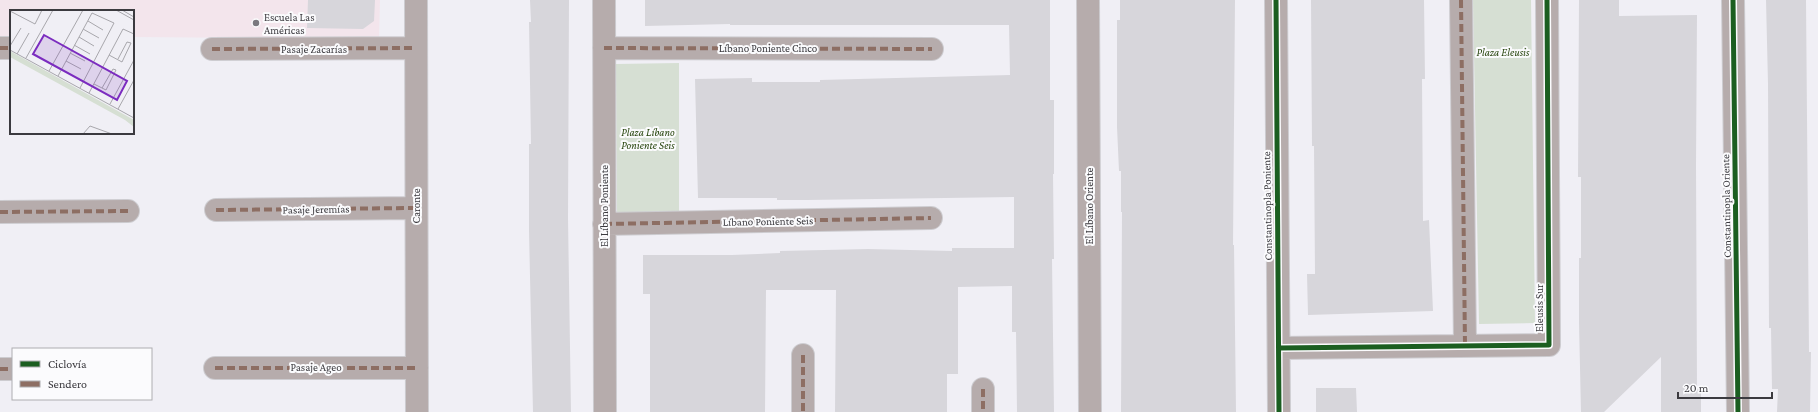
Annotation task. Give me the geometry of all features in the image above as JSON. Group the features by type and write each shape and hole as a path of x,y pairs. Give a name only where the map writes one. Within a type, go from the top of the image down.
{"street":[{"name":"Caronte","path":"416,0 417,412"},
{"name":"El Líbano Poniente","path":"604,0 605,412"},
{"name":"El Líbano Oriente","path":"1088,0 1090,412"},
{"name":"Constantinopla Poniente","path":"1276,0 1279,412"},
{"path":"1461,0 1465,346"},
{"name":"Eleusis Sur","path":"1279,348 1549,345 1547,0"},
{"name":"Constantinopla Oriente","path":"1734,0 1738,412"},
{"name":"Pasaje Zacarías","path":"212,49 416,48"},
{"name":"Líbano Poniente Cinco","path":"604,48 932,48"},
{"name":"Pasaje Jeremías","path":"216,210 416,208"},
{"path":"0,212 128,211"},
{"name":"Líbano Poniente Seis","path":"604,224 931,218"},
{"path":"803,355 803,412"},
{"name":"Pasaje Ageo","path":"215,368 417,368"},
{"path":"0,369 12,369"},
{"path":"982,389 983,412"}],"shaded area":[{"name":"Escuela Las Américas","path":"0,0 380,0 379,39 134,37 134,10 10,10 10,36 0,36"}],"green space":[{"name":"Plaza Eleusis","path":"1473,0 1531,0 1535,323 1479,324"},
{"name":"Plaza Líbano Poniente Seis","path":"679,63 679,212 617,213 616,64"}],"building":[{"path":"308,0 375,0 374,21 363,29 307,28"},
{"path":"530,0 569,0 568,218 571,412 533,412 529,231 529,144 531,144"},
{"path":"645,0 1050,0 1050,100 1054,100 1054,259 1052,259 1054,412 1017,412 1016,332 1012,332 1012,286 958,287 958,374 947,374 947,412 835,412 836,290 766,290 765,412 650,412 650,294 643,294 643,255 732,255 780,253 780,251 868,249 952,251 952,248 1014,248 1014,197 807,200 777,200 777,198 698,198 695,79 752,78 752,82 820,82 820,80 1010,75 1009,25 730,24 645,26"},
{"path":"1120,0 1235,0 1233,245 1236,412 1121,412 1122,212 1121,171 1119,171 1117,127 1117,20 1120,20"},
{"path":"1311,0 1424,0 1425,79 1422,79 1423,221 1429,220 1433,311 1308,315 1307,274 1315,274"},
{"path":"1579,0 1619,0 1619,16 1697,15 1697,388 1701,388 1701,412 1661,412 1661,357 1604,412 1581,412 1579,258 1581,258 1581,177 1578,177"},
{"path":"1766,0 1806,0 1809,352 1811,352 1810,412 1777,412 1778,389 1772,389 1771,328 1769,328 1768,84"},
{"path":"1316,388 1356,388 1357,412 1316,412"}],"marked path":[{"path":"1461,0 1465,346"},
{"path":"0,48 10,48"},
{"path":"212,49 416,48"},
{"path":"604,48 932,49"},
{"path":"216,210 416,208"},
{"path":"0,212 128,211"},
{"path":"604,224 931,218"},
{"path":"803,355 803,412"},
{"path":"215,368 417,368"},
{"path":"0,369 12,369"},
{"path":"983,389 983,412"}],"cycle path":[{"path":"1276,0 1279,412"},
{"path":"1279,348 1549,345 1547,0"},
{"path":"1733,0 1738,412"}],"place":[{"name":"Escuela Las Américas","path":"256,23"}]}
